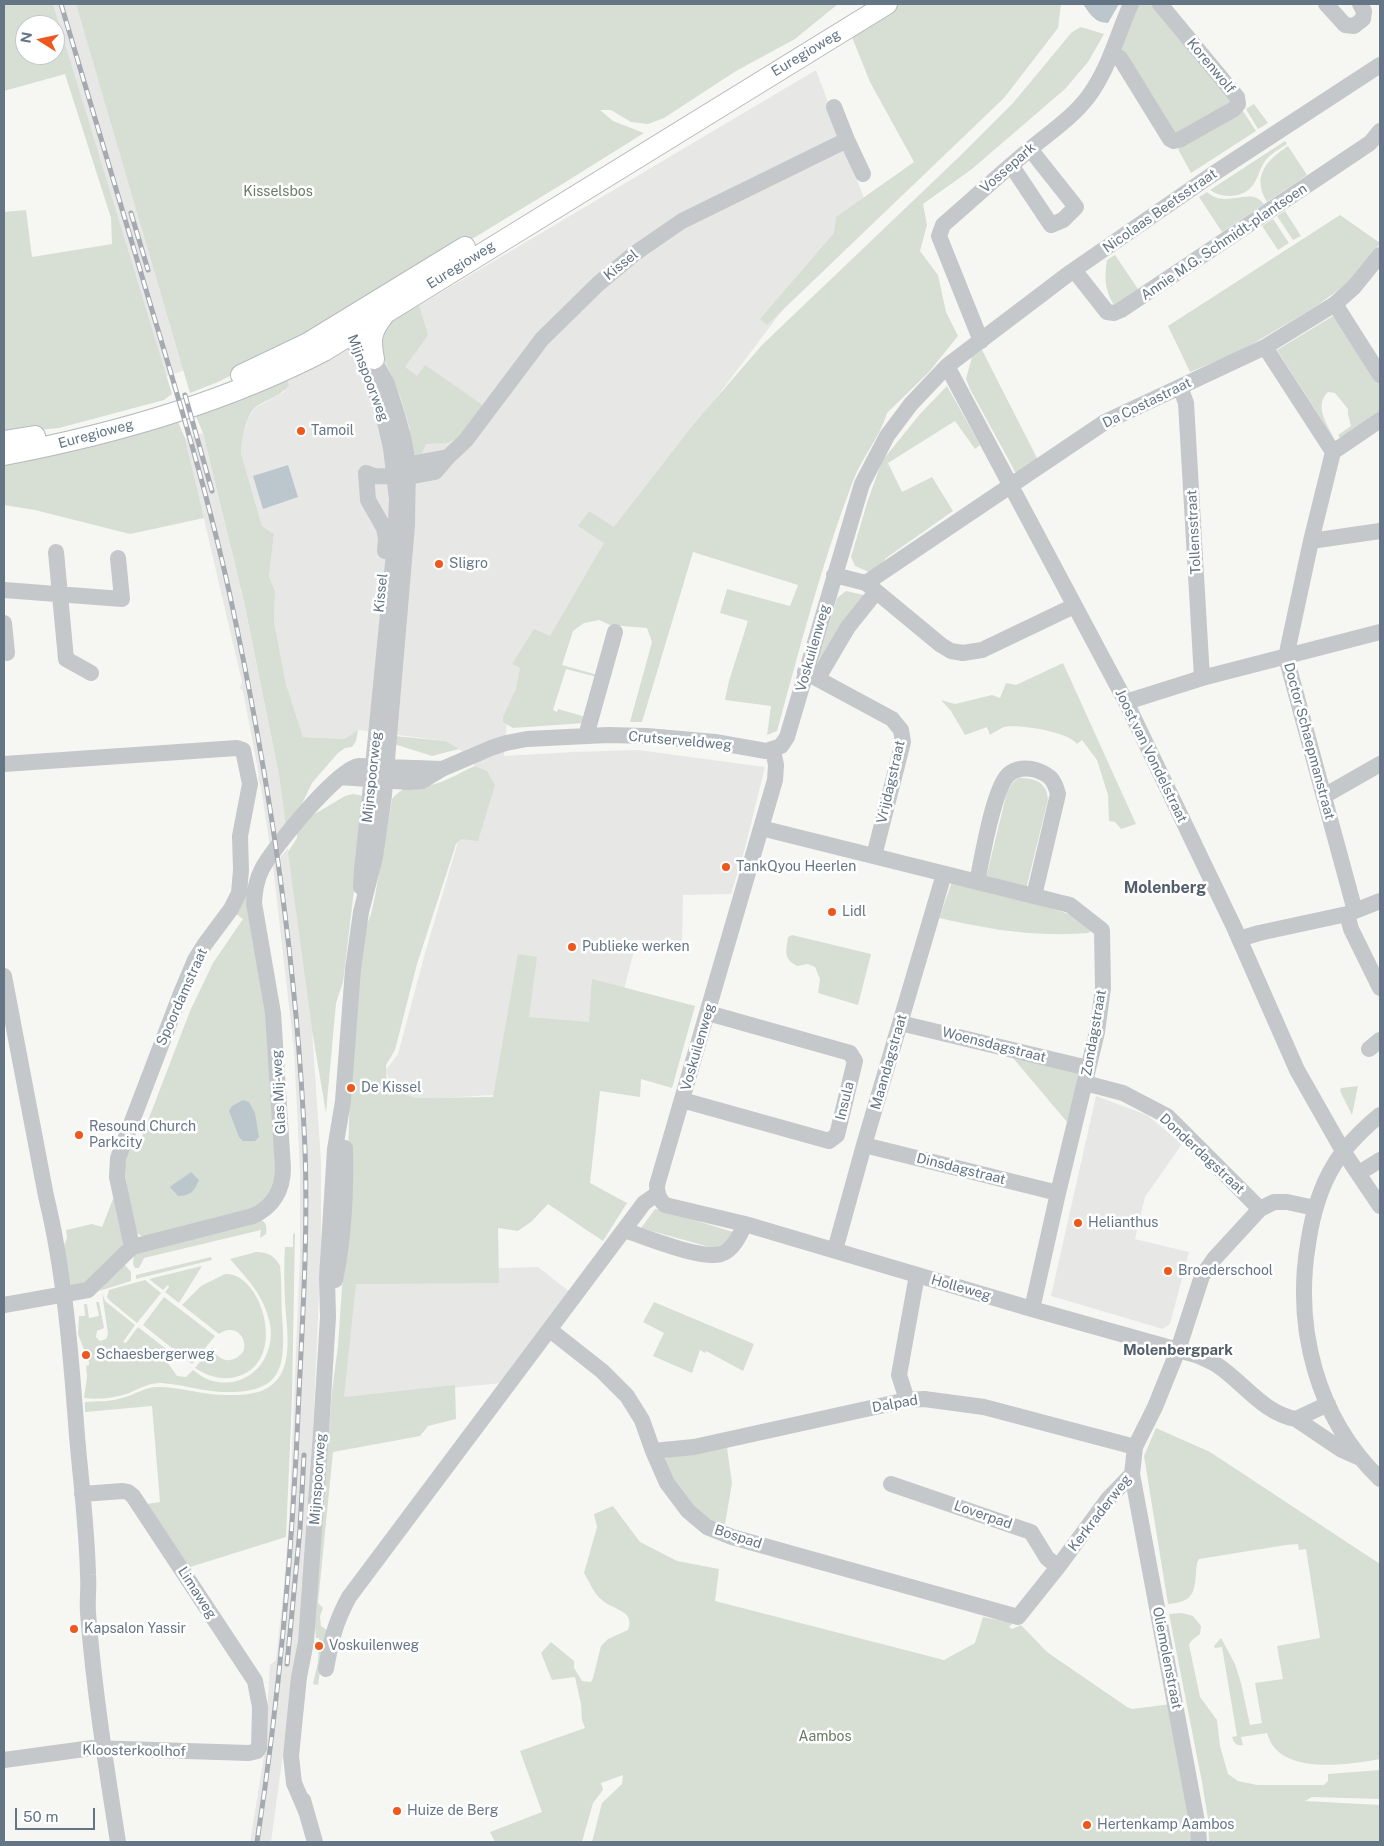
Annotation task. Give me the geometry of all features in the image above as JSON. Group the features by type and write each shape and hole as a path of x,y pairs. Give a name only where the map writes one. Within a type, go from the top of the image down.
{"main road":[{"name":"Euregioweg","path":"4,441 56,433 164,407 204,392 289,353 861,4"},
{"name":"Euregioweg","path":"4,455 53,446 106,433 204,403 287,370 351,331 385,313 887,4"},
{"path":"289,353 307,350 351,331 410,286 423,272"},
{"path":"374,359 371,341 372,333 385,313"}],"street":[{"name":"Vossepark","path":"980,341 939,236 943,225 1011,165 1071,116 1089,96 1112,55 1118,34 1131,4"},
{"name":"Korenwolf","path":"1112,55 1120,58 1170,139 1174,141 1234,109 1238,104 1237,97 1160,4"},
{"path":"1326,4 1345,25 1354,26 1363,19 1364,11 1360,4"},
{"name":"Nicolaas Beetsstraat","path":"947,366 1074,270 1210,176 1380,64"},
{"path":"834,107 846,140 863,174"},
{"name":"Annie M.G. Schmidt-plantsoen","path":"1074,270 1108,312 1114,313 1121,310 1370,143 1380,132"},
{"name":"Kissel","path":"375,658 386,540 384,528 368,500 366,473 374,476 401,472 448,457 466,440 542,339 598,284 634,254 682,221 846,140"},
{"path":"1011,165 1051,225 1063,220 1076,207 1030,149"},
{"name":"Da Costastraat","path":"871,587 1105,422 1264,347 1335,304 1354,287 1380,255"},
{"path":"1335,304 1380,375"},
{"name":"Mijnspoorweg","path":"351,331 374,359 398,414 404,441 401,472"},
{"name":"Mijnspoorweg","path":"315,1842 294,1756 298,1677 306,1642 328,1317 339,1261 343,1219 346,1149 343,1101 348,1016 361,912 362,870 380,773 408,525 401,472 382,409 351,331"},
{"path":"1264,347 1333,452 1380,420"},
{"name":"Joost van Vondelstraat","path":"947,366 1126,702 1239,939 1297,1070 1343,1151 1380,1206"},
{"name":"Voskuilenweg","path":"657,1194 657,1185 776,775 773,750 781,746 787,737 812,675 834,575 862,484 873,460 899,419 947,366"},
{"name":"Tollensstraat","path":"1180,387 1186,403 1202,678"},
{"name":"Doctor Schaepmanstraat","path":"1333,452 1311,541 1286,657 1324,796 1351,913 1351,929 1380,988"},
{"path":"1311,541 1380,531"},
{"path":"56,552 66,659 90,672"},
{"path":"4,590 122,599 118,558"},
{"path":"834,575 871,587 941,646 951,651 963,653 982,650 1074,606"},
{"name":"Voskuilenweg","path":"812,675 848,627 871,587"},
{"path":"4,623 7,652"},
{"path":"586,736 615,632"},
{"path":"1126,702 1202,678 1380,632"},
{"name":"Vrijdagstraat","path":"812,675 892,719 901,730 902,742 874,856"},
{"name":"Crutserveldweg","path":"380,773 442,769 491,748 527,739 631,735 716,742 762,751 773,750"},
{"name":"Spoordamstraat","path":"4,764 237,748 243,750 245,755 250,784 240,836 241,870 239,893 231,909 195,960 118,1158 117,1177 132,1247"},
{"path":"1324,796 1380,764"},
{"name":"Glas Mij-weg","path":"4,1305 88,1290 132,1247 253,1216 265,1210 279,1192 283,1168 275,1035 255,909 255,889 261,870 270,855 306,812 340,777 355,766 380,773"},
{"path":"977,882 988,828 1000,787 1008,774 1015,770 1023,768 1032,769 1047,774 1055,784 1058,794 1034,896"},
{"name":"Zondagstraat","path":"761,828 1070,905 1102,930 1103,988 1097,1032 1032,1309"},
{"name":"Maandagstraat","path":"835,1250 944,874"},
{"path":"1239,939 1351,913 1380,901"},
{"path":"4,976 53,1224 64,1295 82,1494 88,1575 88,1611 103,1749 118,1842"},
{"name":"Insula","path":"682,1100 829,1141 837,1135 855,1061 850,1053 708,1013"},
{"name":"Woensdagstraat","path":"900,1022 1087,1076"},
{"name":"Donderdagstraat","path":"1087,1076 1167,1116 1260,1209"},
{"path":"1380,1115 1364,1128 1343,1151 1329,1173 1315,1208 1304,1267 1303,1307 1311,1361 1328,1404 1346,1436 1380,1479"},
{"name":"Dinsdagstraat","path":"864,1145 1058,1193"},
{"path":"1358,1173 1380,1160"},
{"path":"326,1669 330,1642 337,1619 349,1597 644,1203 657,1194"},
{"name":"Holleweg","path":"657,1194 664,1205 745,1224 1032,1309 1196,1355 1216,1365 1272,1410 1296,1419 1342,1450 1362,1458"},
{"path":"1260,1209 1274,1202 1287,1202 1315,1208"},
{"name":"Kerkraderweg","path":"1018,1616 1058,1567 1108,1499 1132,1474 1135,1447 1155,1407 1178,1350 1202,1276 1214,1259 1260,1209"},
{"path":"624,1230 703,1256 722,1254 740,1236 745,1224"},
{"path":"907,1400 899,1375 917,1275"},
{"name":"Bospad","path":"550,1330 602,1372 627,1396 642,1420 667,1483 688,1511 706,1527 732,1537 1018,1616"},
{"name":"Dalpad","path":"653,1451 694,1447 907,1400 924,1398 984,1407 1135,1447"},
{"path":"1296,1419 1328,1404"},
{"name":"Oliemolenstraat","path":"1132,1474 1198,1827 1199,1842"},
{"name":"Loverpad","path":"892,1484 1030,1532 1047,1558 1058,1567"},
{"name":"Limaweg","path":"82,1494 123,1491 133,1496 255,1681 259,1700 260,1744"},
{"name":"Kloosterkoolhof","path":"4,1760 92,1748 249,1753 256,1751 260,1744"}],"shaded area":[{"path":"53,4 76,4 186,370 166,376 65,44 65,15 56,15"},
{"path":"1083,4 1119,4 1108,23 1103,23 1096,20"},
{"path":"816,70 865,201 614,533 507,720 504,756 638,750 765,767 745,848 731,894 683,895 682,943 637,940 624,989 594,1026 494,1095 402,1100 390,1083 386,1070 398,1054 425,953 479,771 466,754 446,741 358,730 344,739 303,737 286,684 274,622 275,591 269,576 274,534 262,526 241,453 241,442 248,419 255,408 284,392 287,379 364,338"},
{"path":"203,433 244,603 279,775 286,827 270,847 261,787 258,779 259,775 243,691 240,688 242,682 185,438"},
{"path":"288,465 298,497 263,509 253,476"},
{"path":"288,848 312,1030 321,1161 321,1241 313,1431 300,1630 271,1842 250,1842 265,1750 270,1665 276,1660 284,1585 289,1522 300,1254 300,1171 294,1050 273,866"},
{"path":"1096,1096 1147,1115 1182,1144 1145,1197 1135,1239 1189,1252 1170,1324 1163,1329 1051,1296"},
{"path":"243,1100 249,1102 255,1113 259,1137 255,1141 243,1141 239,1137 229,1111 232,1106"},
{"path":"191,1172 199,1180 192,1192 178,1196 170,1187"},
{"path":"538,1267 570,1292 502,1383 340,1399 351,1272"}],"green space":[{"path":"4,4 53,4 56,15 15,15 15,65 65,65 65,43 172,394 164,400 59,428 4,433 4,212 26,210 32,257 112,244 111,218 65,74 4,91"},
{"name":"Kisselsbos","path":"76,4 838,4 795,39 736,71 664,118 648,124 631,122 611,110 600,110 613,121 644,133 326,328 218,382 190,393"},
{"path":"896,4 1061,4 1058,28 1004,98 767,325 760,319 834,233 836,217 914,162 870,82 850,32"},
{"path":"1135,4 1155,4 1233,100 1176,137 1119,48"},
{"path":"1081,27 1104,34 1088,62 1065,89 972,169 923,204 927,225 920,251 938,275 946,312 958,336 929,372 887,413 857,472 821,574 777,731 767,735 771,706 725,700 748,621 720,613 727,589 790,606 798,585 693,552 642,722 630,722 652,642 647,628 610,625 599,620 584,623 573,631 562,665 598,675 597,677 566,669 553,710 557,712 558,709 586,717 584,723 513,728 503,722 503,717 516,689 520,668 512,664 534,629 550,636 604,543 578,526 589,511 614,527 693,425 762,345 961,155 1013,103 1072,32"},
{"path":"1254,104 1268,123 1258,129 1246,109"},
{"path":"1243,111 1256,131 1191,173 1178,149"},
{"path":"1285,141 1287,144 1267,158 1253,185 1244,193 1227,196 1210,190"},
{"path":"1288,146 1307,175 1267,202 1262,193 1261,177 1268,163"},
{"path":"1207,192 1214,197 1222,199 1252,197 1264,204 1222,232 1199,197"},
{"path":"1285,211 1301,236 1293,240 1277,216"},
{"path":"1340,215 1380,243 1359,275 1315,307 1239,352 1190,372 1168,326"},
{"path":"1273,219 1289,243 1278,250 1262,226"},
{"path":"1115,255 1140,292 1116,308 1108,291 1106,279 1107,260"},
{"path":"419,305 428,335 405,367 417,376 425,365 484,406 458,438 447,443 426,444 422,453 416,455 413,452 410,429 400,395 379,347 381,327"},
{"path":"1333,316 1359,349 1380,384 1380,416 1342,441 1338,435 1351,426 1348,409 1335,393 1328,392 1322,404 1322,410 1326,423 1336,442 1277,350"},
{"path":"982,350 1038,460 1018,472 1015,472 966,379 972,357"},
{"path":"287,379 289,385 286,389 253,410 243,435 241,453 262,526 274,534 269,576 275,591 274,622 286,684 303,737 344,739 358,730 356,741 352,747 345,748 337,754 312,783 300,808 286,827 279,775 244,602 203,433 194,412"},
{"path":"947,386 980,445 975,449 955,421 888,463 902,492 932,477 953,511 886,558 877,571 869,572 855,566 851,557 882,461 920,414"},
{"path":"175,415 185,438 204,518 130,534 35,510 4,505 4,460"},
{"path":"846,591 868,596 820,668 817,663 837,598"},
{"path":"1063,663 1136,824 1121,829 1115,822 1109,821 1108,795 1097,760 1082,740 1077,744 1064,736 1043,730 1011,726 1004,727 990,735 987,727 965,735 951,711 941,700 955,704 992,695 1000,698 1006,683 1016,685"},
{"path":"394,736 446,741 459,749 432,756 394,744"},
{"path":"475,766 487,771 495,785 478,841 461,839 456,844 417,964 395,1050 386,1065 387,1087 395,1088 415,1098 493,1097 518,954 537,957 529,1017 589,1022 592,979 695,1006 672,1088 641,1079 640,1097 600,1091 590,1183 627,1203 603,1241 548,1204 532,1221 518,1231 498,1228 499,1283 356,1284 344,1397 455,1385 456,1419 428,1426 420,1436 333,1452 318,1603 323,1608 320,1616 321,1626 329,1632 318,1685 313,1684 318,1662 319,1638 316,1638 314,1616 332,1391 338,1346 346,1229 351,1052 363,934 371,914 375,896 392,799 407,788 435,784"},
{"path":"1019,778 1035,780 1043,785 1048,800 1026,889 986,878 1007,792 1013,782"},
{"path":"353,794 364,796 365,799 343,982 336,1003 326,1113 312,1030 288,852 297,838 297,832 308,818 345,796"},
{"path":"952,882 1072,915 1092,931 1068,934 1013,932 939,918"},
{"path":"251,890 269,1013 276,1187 259,1208 143,1237 137,1233 132,1219 123,1161 130,1141 139,1144 190,1011 213,963 243,919 236,914 245,893"},
{"path":"792,935 871,954 858,1005 818,993 820,979 815,967 808,964 797,966 787,957 788,937"},
{"path":"1008,1052 1081,1074 1067,1122"},
{"path":"1358,1086 1352,1115 1340,1091 1341,1088"},
{"path":"113,1199 115,1199 124,1242 119,1251 85,1285 71,1286 64,1245 67,1238 66,1230 92,1224 102,1227"},
{"path":"655,1209 733,1232 725,1242 713,1248 641,1228"},
{"path":"260,1219 266,1225 266,1234 260,1238 261,1230 144,1258 139,1268 135,1268 133,1264 134,1254"},
{"path":"295,1232 292,1398 286,1537 187,1568 147,1504 160,1502 152,1406 85,1412 85,1402 108,1401 127,1397 153,1387 235,1395 258,1392 273,1384 280,1376 287,1356 284,1281 285,1247 293,1247 293,1235"},
{"path":"256,1252 273,1257 280,1266 281,1272 283,1350 281,1364 276,1375 269,1383 242,1391 221,1392 157,1383 118,1396 101,1399 84,1398 87,1377 86,1366 89,1365 89,1361 86,1361 85,1352 78,1334 79,1316 85,1316 84,1304 87,1304 89,1318 99,1316 96,1302 99,1302 104,1328 97,1331 96,1337 100,1341 106,1339 108,1334 102,1293 105,1301 135,1325 123,1342 126,1343 138,1327 170,1352 168,1363 177,1376 186,1377 193,1370 210,1380 226,1383 238,1381 257,1369 269,1349 271,1337 270,1324 259,1296 230,1259"},
{"path":"211,1257 212,1260 136,1279 136,1275"},
{"path":"123,1263 131,1272 131,1281 99,1291"},
{"path":"202,1266 179,1303 165,1292 169,1287 168,1285 163,1290 149,1279"},
{"path":"225,1274 238,1277 249,1286 258,1301 264,1318 266,1336 263,1353 254,1367 239,1376 222,1378 211,1376 195,1368 212,1347 222,1359 232,1360 236,1358 244,1350 241,1335 233,1330 224,1331 219,1334 182,1305 201,1286"},
{"path":"145,1280 161,1293 137,1323 107,1297 109,1290"},
{"path":"164,1297 215,1336 192,1364 143,1325"},
{"path":"654,1302 754,1344 743,1371 706,1351 705,1353 700,1350 692,1373 653,1356 664,1333 643,1322"},
{"path":"1156,1428 1210,1452 1380,1564 1380,1759 1333,1765 1299,1762 1285,1756 1274,1747 1267,1733 1241,1737 1243,1745 1235,1742 1232,1737 1237,1736 1222,1647 1215,1648 1214,1646 1221,1638 1235,1664 1250,1725 1262,1723 1255,1683 1283,1679 1277,1646 1320,1638 1306,1549 1299,1550 1298,1544 1286,1545 1199,1559 1193,1592 1190,1597 1178,1603 1168,1604 1144,1456"},
{"path":"727,1448 732,1483 724,1530 683,1499 665,1459"},
{"name":"Aambos","path":"613,1506 640,1542 677,1561 719,1569 715,1601 944,1660 975,1643 983,1617 1009,1622 1012,1624 1009,1627 1012,1629 1021,1625 1047,1652 1127,1707 1132,1709 1171,1704 1191,1804 1192,1842 592,1842 602,1803 622,1784 623,1775 601,1783 603,1790 593,1803 582,1842 495,1842 490,1832 542,1812 520,1751 585,1728 575,1677 552,1680 541,1653 551,1642 574,1661 574,1668 582,1681 591,1682 601,1646 608,1639 628,1630 630,1623 626,1614 599,1597 584,1573 597,1527 594,1514"},
{"path":"1182,1613 1193,1616 1201,1626 1200,1634 1189,1645 1200,1697 1217,1720 1220,1746 1228,1774 1238,1781 1257,1785 1324,1785 1328,1781 1328,1774 1380,1770 1380,1799 1312,1797 1305,1801 1380,1805 1380,1842 1209,1842 1208,1819 1202,1782 1169,1614"}],"railway":[{"path":"61,4 183,415 221,555 257,729 269,799 288,938 301,1079 305,1149 305,1271 289,1562 279,1674 257,1842"},
{"path":"131,213 148,270"},
{"path":"185,395 212,491"},
{"path":"287,1664 300,1529 304,1455"}],"place":[{"name":"Tamoil","path":"301,431"},
{"name":"Sligro","path":"439,564"},
{"name":"TankQyou Heerlen","path":"726,867"},
{"name":"Lidl","path":"832,912"},
{"name":"Publieke werken","path":"572,947"},
{"name":"De Kissel","path":"351,1088"},
{"name":"Resound Church Parkcity","path":"79,1135"},
{"name":"Helianthus","path":"1078,1223"},
{"name":"Broederschool","path":"1168,1271"},
{"name":"Schaesbergerweg","path":"86,1355"},
{"name":"Kapsalon Yassir","path":"74,1629"},
{"name":"Voskuilenweg","path":"319,1646"},
{"name":"Huize de Berg","path":"397,1811"},
{"name":"Hertenkamp Aambos","path":"1087,1825"}],"district":[{"name":"Molenberg","path":"1165,888"},
{"name":"Molenbergpark","path":"1178,1350"}]}
